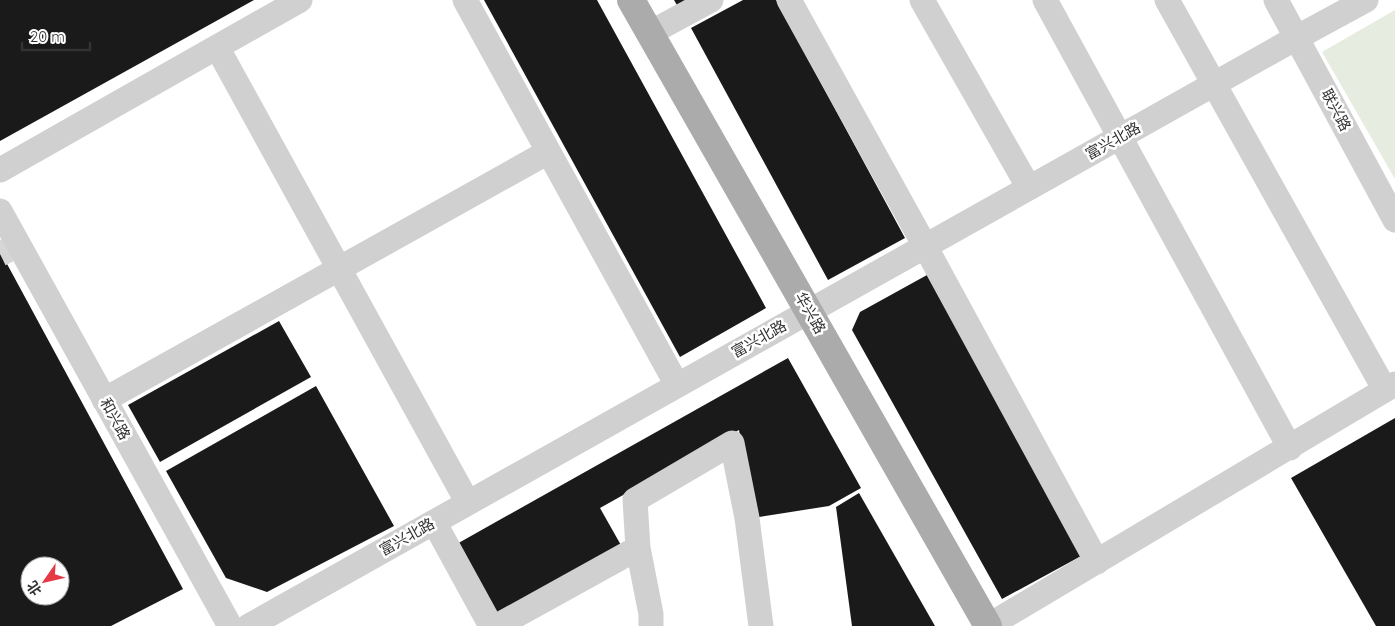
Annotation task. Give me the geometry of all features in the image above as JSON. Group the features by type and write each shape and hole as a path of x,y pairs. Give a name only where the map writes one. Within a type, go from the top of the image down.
{"main road":[{"name":"华兴路","path":"631,0 988,626"}],"street":[{"path":"0,170 300,0"},
{"path":"465,0 677,385"},
{"path":"650,33 711,0"},
{"path":"789,0 1097,562"},
{"path":"922,0 1029,188"},
{"path":"1045,0 1290,448"},
{"path":"988,626 1390,387 1167,0"},
{"name":"联兴路","path":"1276,0 1395,220"},
{"name":"富兴北路","path":"249,626 1120,136 1366,0"},
{"path":"218,47 468,503"},
{"path":"104,400 548,152"},
{"name":"和兴路","path":"0,211 13,247 104,400 230,626"},
{"path":"644,622 634,500 732,443 747,518 761,626"},
{"path":"434,522 491,626"},
{"path":"497,626 638,548"}],"shaded area":[{"path":"1395,10 1395,179 1322,52"}],"building":[{"path":"0,0 254,0 0,141"},
{"path":"484,0 597,0 766,308 680,357"},
{"path":"674,0 691,0 678,7"},
{"path":"743,0 776,0 905,238 828,280 691,28"},
{"path":"0,251 183,589 111,626 0,626"},
{"path":"927,275 1083,555 1002,599 852,330 860,312"},
{"path":"279,321 311,377 160,462 128,405"},
{"path":"788,358 861,488 829,506 752,518 739,430 600,508 622,547 496,618 455,545"},
{"path":"316,386 394,526 267,592 226,578 166,471"},
{"path":"1395,418 1395,626 1376,626 1291,478"},
{"path":"859,493 935,626 852,626 836,507"}],"tunnel":[{"path":"0,254 8,250"}]}
